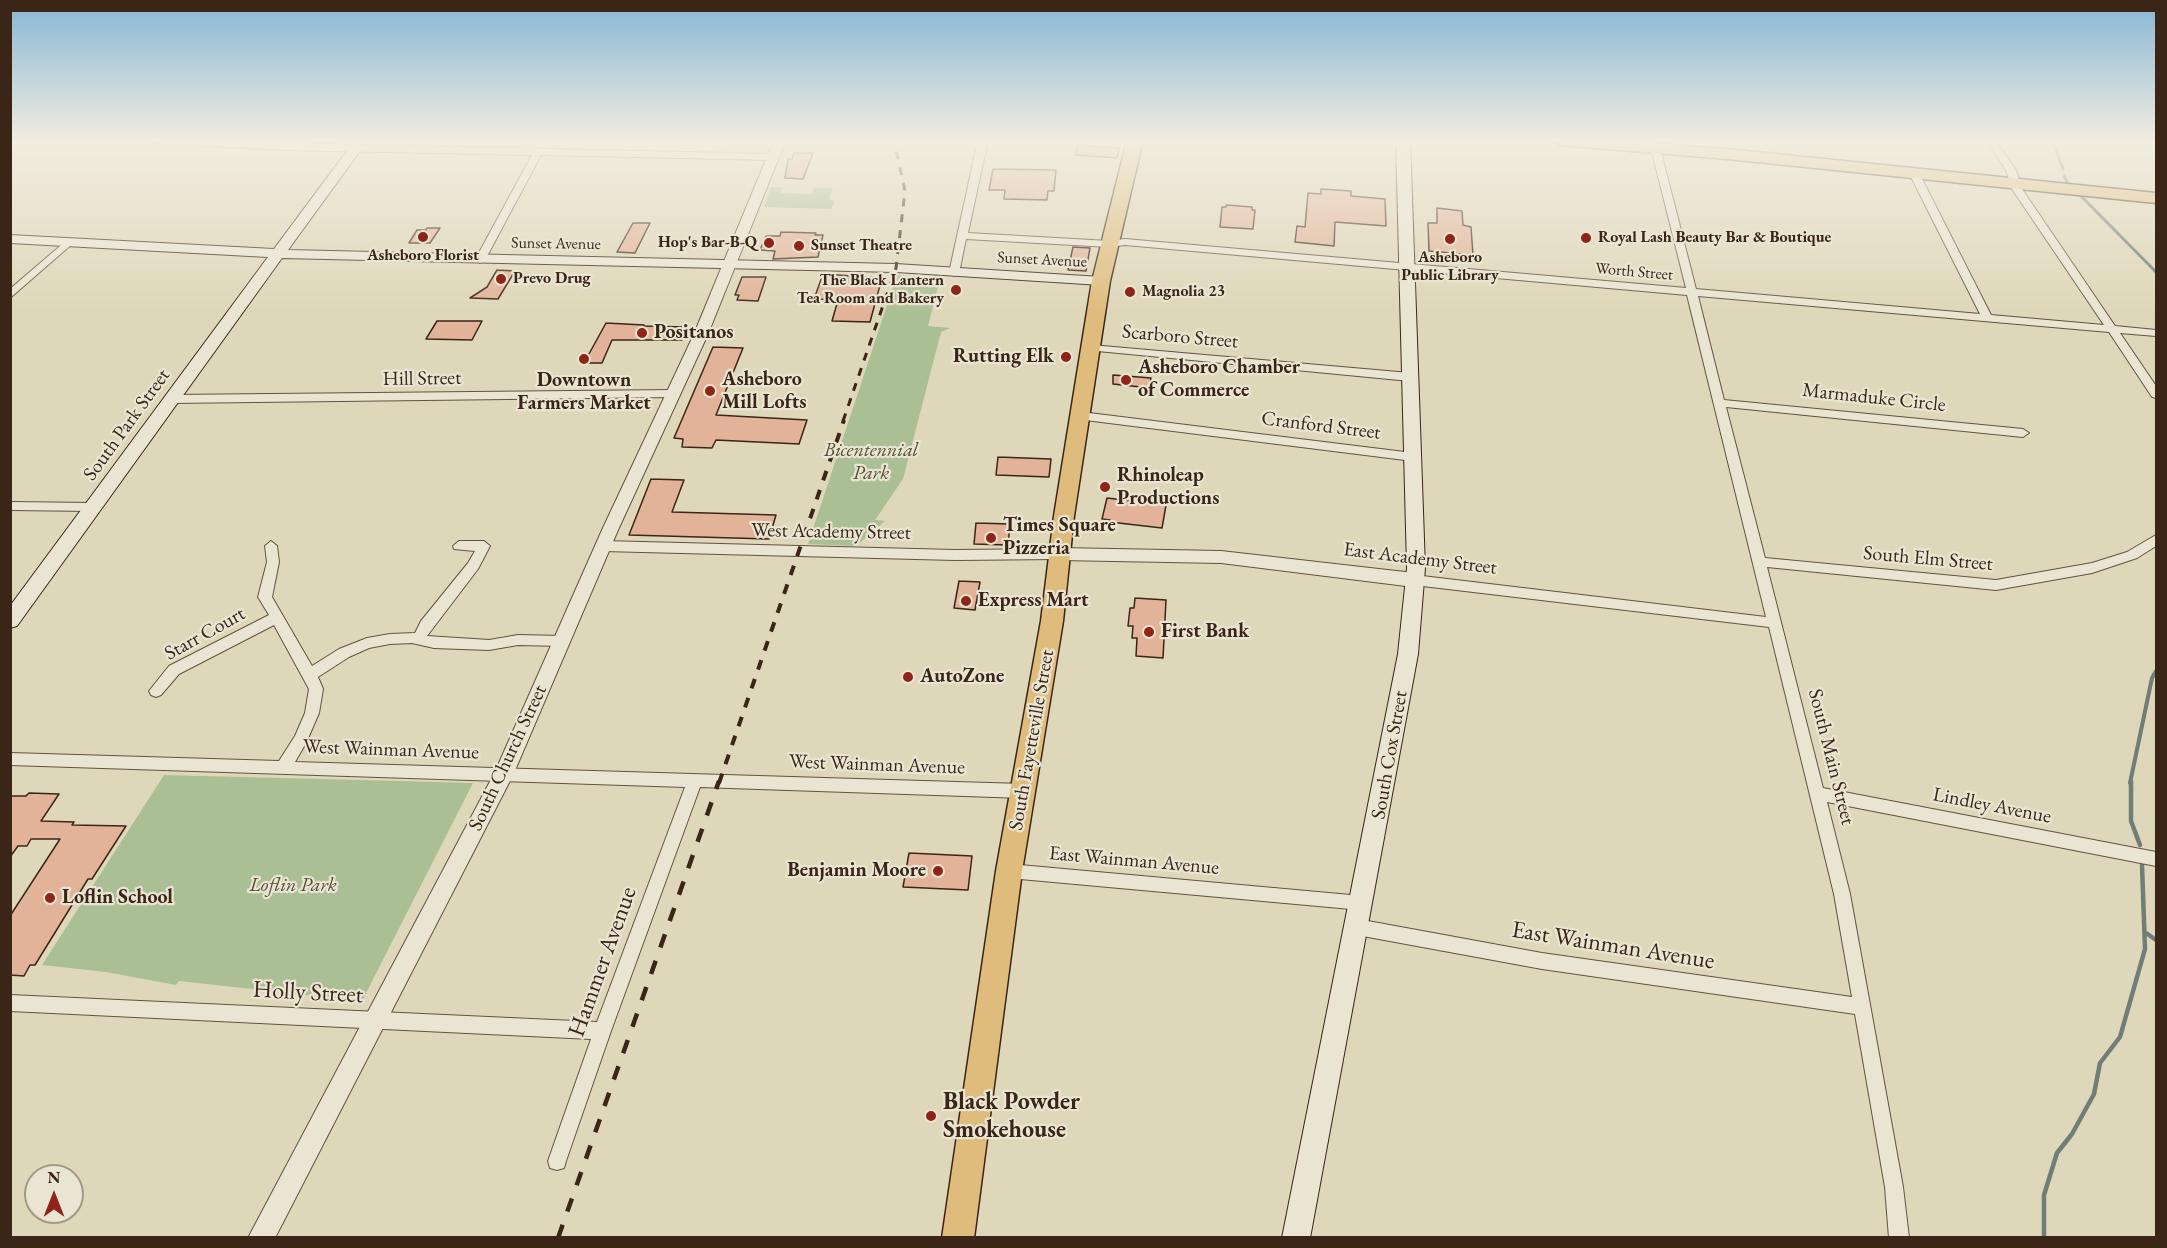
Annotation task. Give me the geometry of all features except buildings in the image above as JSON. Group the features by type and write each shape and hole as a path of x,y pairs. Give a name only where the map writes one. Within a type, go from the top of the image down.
{"main road":[{"name":"South Park Street","path":"10,621 318,198"},
{"name":"South Fayetteville Street","path":"958,1238 1009,871 1051,631 1059,554 1101,281 1120,198"},
{"name":"South Cox Street","path":"1296,1238 1408,654 1414,580 1413,457 1405,198"},
{"name":"Sunset Avenue","path":"10,239 277,254 896,268 1101,281"}],"street":[{"path":"480,260 513,198"},
{"name":"South Church Street","path":"261,1238 503,775 603,546 701,334 757,198"},
{"path":"954,273 970,198"},
{"name":"South Main Street","path":"1669,198 1819,794 1842,894 1894,1187 1899,1238"},
{"path":"1927,198 1988,319"},
{"path":"2024,198 2157,394"},
{"name":"Worth Street","path":"962,236 1108,244 1125,242 2157,333"},
{"path":"10,295 67,243"},
{"name":"Scarboro Street","path":"1091,348 1410,377"},
{"name":"Hill Street","path":"171,399 673,394"},
{"name":"Marmaduke Circle","path":"1721,403 2023,433"},
{"name":"Cranford Street","path":"1081,416 1413,457"},
{"path":"10,506 93,507"},
{"name":"South Elm Street","path":"1761,562 1996,585 2092,568 2132,555 2157,540"},
{"path":"271,546 273,561 265,597 316,689 312,713 301,739 283,768"},
{"path":"419,639 426,625 467,575 484,546 459,546"},
{"name":"West Academy Street","path":"603,546 955,555 1059,554"},
{"name":"East Academy Street","path":"1059,554 1185,554 1221,557 1776,623"},
{"name":"Starr Court","path":"156,691 174,669 277,618"},
{"path":"310,675 323,665 367,642 419,639 434,643 489,645 518,640 562,641"},
{"name":"West Wainman Avenue","path":"10,759 1023,791"},
{"name":"Hammer Avenue","path":"557,1161 602,1031 695,781"},
{"name":"Lindley Avenue","path":"1819,794 2157,859"},
{"name":"East Wainman Avenue","path":"1009,871 1362,903"},
{"name":"East Wainman Avenue","path":"1357,927 1542,961 1862,1007"},
{"name":"Holly Street","path":"10,1003 602,1031"}],"green space":[{"path":"767,198 829,198 835,201 831,209 764,207"},
{"name":"Bicentennial Park","path":"897,275 932,279 939,283 928,326 950,328 941,332 903,479 875,520 885,521 856,546 808,544"},
{"name":"Loflin Park","path":"164,775 473,783 362,1001 179,981 176,985 106,972 42,965"}],"waterway":[{"path":"2083,198 2156,272"},
{"path":"2130,783 2152,678 2156,671"},
{"path":"2131,781 2131,821 2140,845"},
{"path":"2044,1238 2044,1195 2057,1153 2072,1134 2094,1094 2100,1063 2120,1037 2145,949 2142,865"},
{"path":"2146,933 2156,940"}],"railway":[{"path":"843,421 896,268 904,198"},
{"path":"719,783 844,420"},
{"path":"558,1238 719,781"}],"place":[{"name":"Asheboro Florist","path":"423,237"},
{"name":"Royal Lash Beauty Bar & Boutique","path":"1586,238"},
{"name":"Asheboro Public Library","path":"1450,239"},
{"name":"Hop's Bar-B-Q","path":"769,243"},
{"name":"Sunset Theatre","path":"799,246"},
{"name":"Prevo Drug","path":"501,279"},
{"name":"The Black Lantern Tea Room and Bakery","path":"956,290"},
{"name":"Magnolia 23","path":"1130,292"},
{"name":"Positanos","path":"642,333"},
{"name":"Rutting Elk","path":"1066,357"},
{"name":"Downtown Farmers Market","path":"584,359"},
{"name":"Asheboro Chamber of Commerce","path":"1126,380"},
{"name":"Asheboro Mill Lofts","path":"710,391"},
{"name":"Rhinoleap Productions","path":"1105,487"},
{"name":"Times Square Pizzeria","path":"991,538"},
{"name":"Express Mart","path":"966,601"},
{"name":"First Bank","path":"1149,632"},
{"name":"AutoZone","path":"908,677"},
{"name":"Benjamin Moore","path":"938,871"},
{"name":"Loflin School","path":"50,898"},
{"name":"Black Powder Smokehouse","path":"931,1116"}]}
